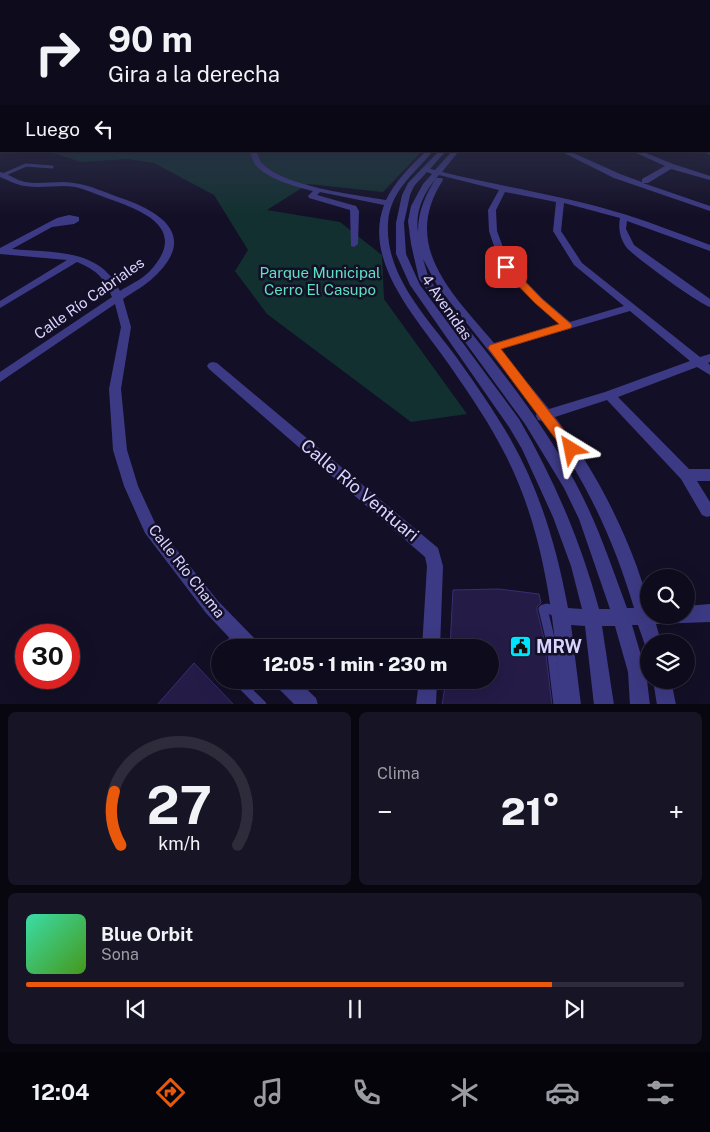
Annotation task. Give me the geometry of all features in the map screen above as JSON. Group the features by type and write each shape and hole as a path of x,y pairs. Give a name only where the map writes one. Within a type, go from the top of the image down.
{"street":[{"path":"253,152 252,155 260,165 294,184 387,202"},
{"name":"4 Avenidas","path":"430,152 430,171 422,229 428,260 441,285 494,348 546,415 592,483 608,516 640,603"},
{"name":"4 Avenidas","path":"442,152 430,171 419,196 412,221 415,244 424,279 530,420 569,484 586,518 621,616 637,672 640,704"},
{"name":"4 Avenidas","path":"455,152 412,186 403,203 400,237 404,262 415,285 528,445 571,542 592,618 604,704"},
{"name":"4 Avenidas","path":"463,152 430,171 399,182 387,202 384,238 398,281 418,314 452,360 514,457 538,516 549,548 562,616 571,704"},
{"path":"565,152 617,176 710,209"},
{"path":"576,152 645,181 710,204"},
{"path":"637,152 670,166 710,178"},
{"path":"645,181 670,166"},
{"path":"430,171 503,189 560,200 624,217 710,248"},
{"name":"Calle Río Cabriales","path":"0,378 151,275 164,262 169,251 168,230 163,222 146,210 75,184 22,184 2,174"},
{"path":"503,189 492,210 493,232 506,267 538,301 567,325"},
{"path":"318,190 312,196 348,205 355,211 354,244"},
{"path":"560,200 557,231 579,265 630,308 704,360 710,371"},
{"path":"624,217 622,229 630,246 668,276 710,304"},
{"path":"1,252 52,225"},
{"name":"Calle Río Chama","path":"1,252 76,258 95,266 110,280 118,298 126,327 115,390 120,450 131,486 150,528 212,607 243,639"},
{"path":"0,305 76,258"},
{"path":"494,348 630,308"},
{"path":"495,427 530,420 609,395 704,360"},
{"name":"Calle Río Ventuari","path":"214,366 432,553 435,573 431,639"},
{"path":"609,395 686,475 707,510"},
{"path":"686,475 710,475"},
{"path":"695,614 710,613"},
{"path":"562,616 592,618 640,617"},
{"path":"293,689 309,704"},
{"path":"426,704 427,689"},
{"path":"664,689 668,704"}],"lane":[{"path":"2,174 26,165 52,168"},
{"path":"558,704 550,638 543,609 547,608 562,616"},
{"path":"234,639 238,634"},
{"path":"246,689 262,704"}],"green space":[{"name":"Parque Municipal Cerro El Casupo","path":"421,152 383,192 308,184 267,210 340,222 382,255 384,299 467,414 411,422 267,314 235,271 248,250 214,195 154,163 128,159 81,162 53,153"}],"building":[{"path":"499,589 539,594 541,603 537,610 544,639 552,704 442,704 445,689 499,689 499,639 450,639 453,590"},
{"path":"194,663 211,681 211,689 219,689 233,704 158,704"}],"place":[{"name":"MRW","path":"520,646"}],"route":[{"path":"506,267 538,301 567,325 494,348 571,449"}]}
